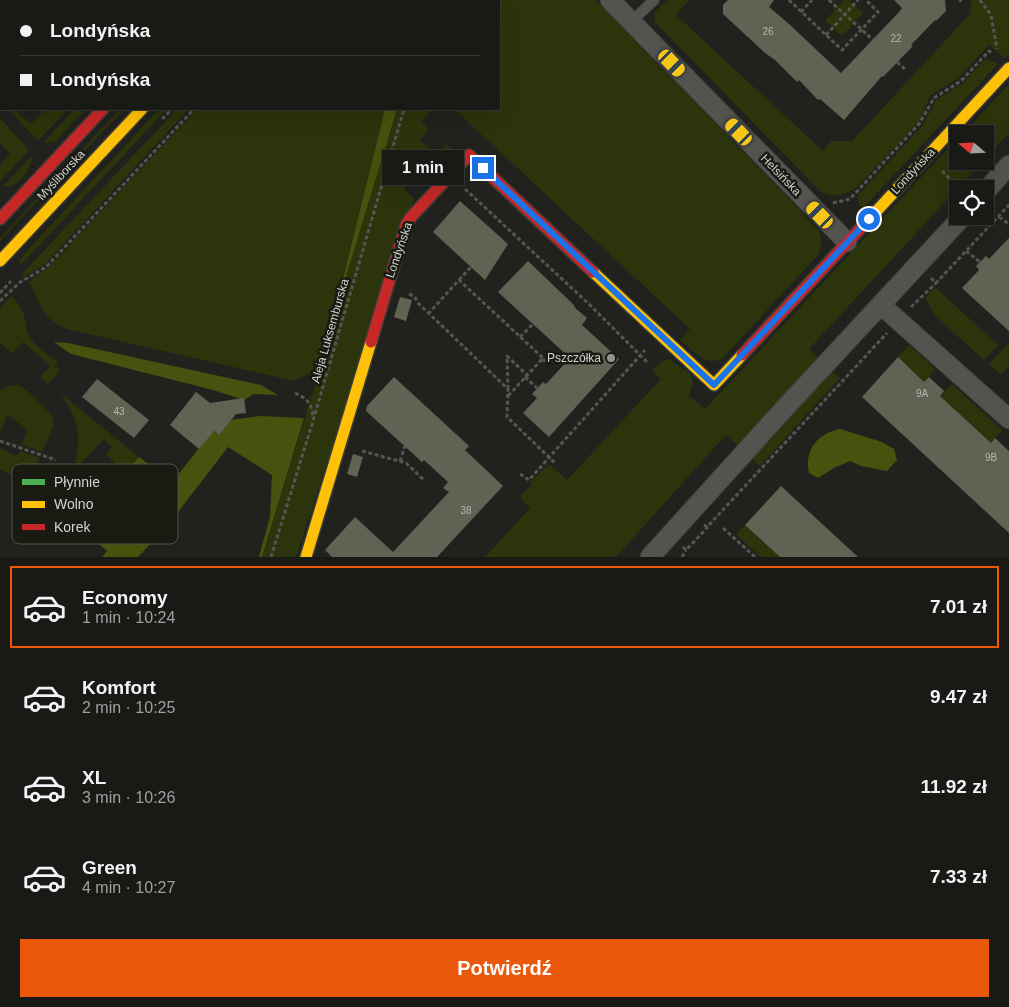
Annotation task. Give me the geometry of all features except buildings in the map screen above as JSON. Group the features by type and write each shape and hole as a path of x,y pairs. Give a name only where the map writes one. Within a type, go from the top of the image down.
{"street":[{"name":"Helsińska","path":"610,0 847,242"},
{"name":"Londyńska","path":"306,557 386,287 408,220 469,155 714,385 1009,68"},
{"name":"Myśliborska","path":"0,219 102,110"},
{"name":"Myśliborska","path":"0,261 141,110"},
{"path":"994,182 1009,165"},
{"path":"650,557 955,225"},
{"path":"881,306 1009,418"}],"lane":[{"path":"631,22 654,0"}],"path":[{"path":"789,0 842,50 878,12 866,0"},
{"path":"801,12 812,0"},
{"path":"829,0 873,40"},
{"path":"826,35 858,0"},
{"path":"820,215 831,204 850,199 919,124 934,98 960,81 989,51 996,57 995,31 991,15 980,0"},
{"path":"898,62 906,70"},
{"path":"0,301 19,283 46,267 193,110"},
{"name":"Aleja Luksemburska","path":"270,557 313,421 404,110"},
{"path":"460,185 590,305 648,363"},
{"path":"918,266 936,283 1009,205"},
{"path":"999,217 1009,224"},
{"path":"966,251 980,262"},
{"path":"428,314 471,267"},
{"path":"459,280 543,358 508,396"},
{"path":"386,287 414,296 418,304 428,314 508,389"},
{"path":"520,337 533,324"},
{"path":"690,513 707,527 893,328"},
{"path":"520,474 529,480 660,334"},
{"path":"537,388 507,356 507,418 555,463"},
{"path":"541,360 565,363"},
{"path":"295,393 306,398 311,405 313,421"},
{"path":"0,441 56,460"},
{"path":"339,445 406,463 424,481"},
{"path":"400,461 405,446"},
{"path":"723,528 755,557"},
{"path":"682,557 686,550"}],"green space":[{"path":"500,0 596,0 819,230 822,241 819,254 723,358 717,361 706,360 680,340 690,329 455,110 500,110"},
{"path":"668,0 689,0 676,15 823,151 831,141 852,141 970,14 971,0 1009,0 1009,53 1004,58 989,45 957,79 930,96 919,122 854,190 841,195 833,195 820,191 654,21 655,12"},
{"path":"844,0 849,0 863,13 842,36 825,21"},
{"path":"988,59 998,64 863,208 859,204 858,195 923,125 936,100 963,83 983,61"},
{"path":"1009,84 1009,133 994,149 994,125 971,125"},
{"path":"9,110 15,110 31,124 44,110 67,110 38,141"},
{"path":"74,110 85,110 56,141 43,143"},
{"path":"119,110 123,110 0,241 0,238"},
{"path":"158,110 166,110 20,266 20,260"},
{"path":"176,110 188,110 45,264 23,278 22,274"},
{"path":"196,110 385,110 336,306 397,110 431,110 422,122 429,129 420,140 436,155 446,144 452,152 444,168 433,158 404,189 414,199 296,557 262,557 315,385 321,357 310,373 294,381 67,329 49,318 28,282 50,266"},
{"path":"385,110 397,110 333,319"},
{"path":"0,118 29,150 0,182 0,165 10,154 0,142"},
{"path":"949,148 949,170 975,170 965,180 949,180 949,198 809,349 820,359 738,446 726,435 616,557 485,557 530,508 521,499 521,495 531,485 531,481 549,464 567,480 661,379 652,370 663,361 669,359 690,373 693,383 689,396 705,409"},
{"path":"32,156 27,172 23,177 14,184 3,186"},
{"path":"935,287 998,345 984,360 936,317 925,298"},
{"path":"11,296 22,309 27,331 31,339 58,362 55,367 60,370 48,384 40,378 50,366 23,342 12,354 0,342 0,308"},
{"path":"54,342 68,343 261,385 278,395 254,394 244,400 213,390 71,354"},
{"path":"1009,343 1009,365 1001,375 989,364"},
{"path":"909,345 935,369 924,382 898,357"},
{"path":"830,369 840,378 760,466 749,456"},
{"path":"952,384 1002,430 991,443 940,396"},
{"path":"17,385 25,389 45,407 53,419 52,429 42,452 22,445 27,430 10,416 6,417 0,433 0,391 8,386"},
{"path":"60,393 139,457 133,464 112,464 114,462 106,454 112,447 104,439 80,464 75,462 78,433 70,410"},
{"path":"260,416 304,418 262,557 259,557 270,517 272,475 228,447 178,512 178,475 213,431 219,435 229,420"},
{"path":"840,429 882,442 894,449 897,460 887,471 861,466 850,461 818,478 809,473 809,457 814,444 825,434"},
{"path":"0,448 15,455 18,455 20,451 40,458 37,464 12,464 12,474 0,470"},
{"path":"139,457 148,464 133,464"},
{"path":"745,525 780,557 760,557 736,534"},
{"path":"99,544 150,544 138,557 102,557 107,551"}],"traffic: slow":[{"path":"872,216 1009,68"},
{"path":"0,261 141,110"},
{"path":"593,272 714,385 742,355"},
{"path":"306,557 371,342"}],"traffic: jam":[{"path":"0,219 102,110"},
{"path":"371,342 406,225 411,217 469,155 593,272"},
{"path":"742,355 872,216"}],"place":[{"name":"Pszczółka","path":"611,358"}],"route":[{"path":"483,168 714,385 869,219"}]}
